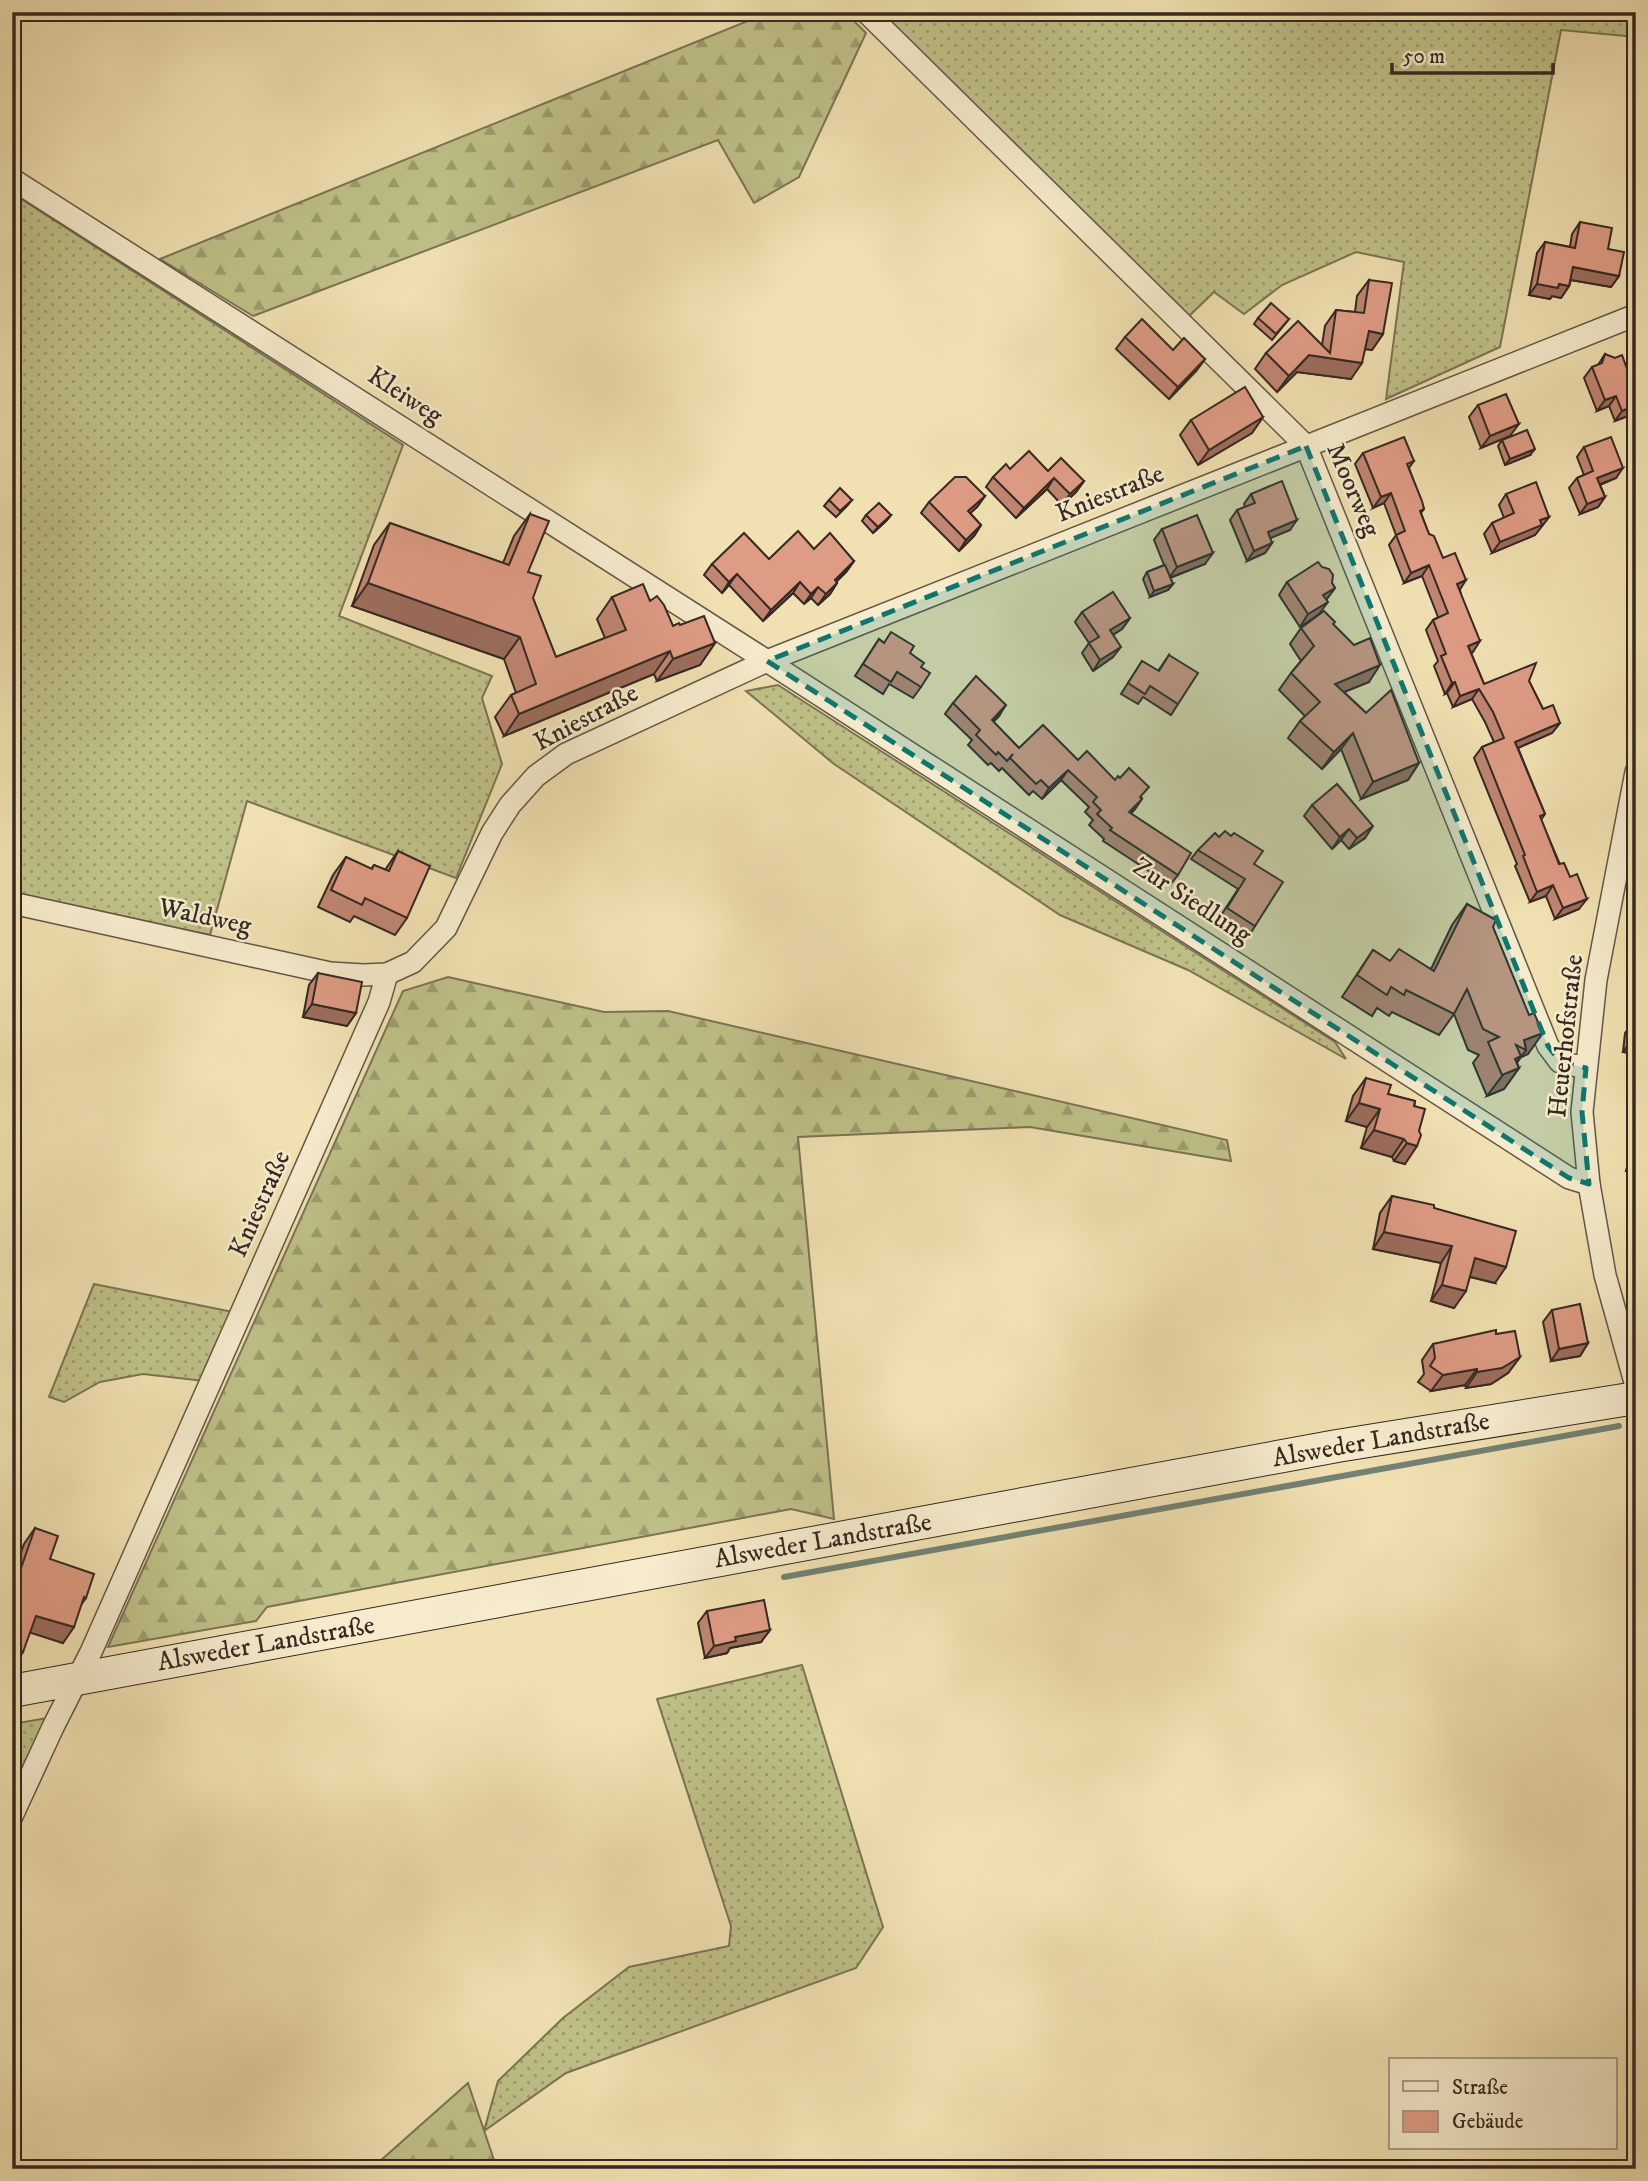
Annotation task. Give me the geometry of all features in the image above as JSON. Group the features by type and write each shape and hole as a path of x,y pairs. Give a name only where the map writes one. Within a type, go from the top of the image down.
{"street":[{"name":"Moorweg","path":"866,12 1306,446 1548,1046 1560,1062 1586,1068"},
{"name":"Kleiweg","path":"12,179 767,661"},
{"name":"Kniestraße","path":"12,1816 78,1678 374,1015 387,974 412,962 446,928 492,833 510,804 536,776 566,754 767,661 1636,315"},
{"name":"Zur Siedlung","path":"767,661 1569,1178 1589,1184"},
{"name":"Heuerhofstraße","path":"1636,772 1596,980 1582,1112 1589,1184 1605,1275 1636,1387"},
{"name":"Waldweg","path":"12,903 330,973 387,974"},
{"name":"Alsweder Landstraße","path":"12,1691 1324,1448 1636,1398"}],"highlighted area":[{"path":"1306,446 1548,1046 1560,1062 1586,1068 1582,1112 1589,1184 1569,1178 767,661"}],"green space":[{"path":"770,12 845,12 866,33 799,177 754,203 718,140 253,316 160,259"},
{"path":"879,12 1636,12 1636,37 1561,30 1500,347 1386,399 1404,262 1356,252 1282,285 1244,314 1214,292 1185,320"},
{"path":"12,193 403,445 339,616 492,676 482,698 502,764 456,878 247,801 210,935 12,892"},
{"path":"778,685 1335,1042 1346,1059 1188,970 1060,915 834,764 746,691"},
{"path":"448,977 604,1012 668,1011 1227,1140 1231,1161 1030,1127 798,1137 834,1519 791,1509 267,1607 256,1621 108,1647 403,991"},
{"path":"94,1284 233,1312 204,1381 143,1374 100,1382 64,1402 49,1397"},
{"path":"802,1665 883,1927 856,1968 566,2073 484,2131 498,2081 563,2018 629,1967 729,1946 731,1926 657,1699"},
{"path":"47,1718 12,1793 12,1724"},
{"path":"468,2083 497,2169 371,2169"}],"building":[{"path":"1580,222 1612,228 1608,249 1624,252 1619,276 1573,267 1569,286 1559,284 1558,288 1537,284 1545,242 1575,248"},
{"path":"1369,280 1392,283 1383,334 1369,331 1362,363 1309,355 1289,376 1266,353 1298,321 1330,353 1336,310 1364,313"},
{"path":"1271,303 1289,319 1276,334 1258,318"},
{"path":"1142,319 1173,350 1184,338 1205,359 1178,387 1125,337"},
{"path":"1605,354 1615,358 1622,355 1634,388 1636,387 1636,405 1622,411 1616,396 1605,400 1592,367 1602,363"},
{"path":"1245,387 1263,417 1209,450 1191,420"},
{"path":"1506,394 1519,424 1490,436 1478,405"},
{"path":"1527,430 1535,449 1510,459 1502,440"},
{"path":"1404,437 1414,461 1407,464 1422,501 1424,509 1420,511 1429,534 1434,536 1443,558 1455,553 1466,580 1457,584 1480,641 1468,646 1484,684 1536,663 1529,681 1543,709 1553,705 1560,723 1515,742 1545,814 1540,816 1559,864 1564,863 1570,877 1577,874 1587,899 1563,908 1553,885 1537,892 1482,747 1504,738 1479,689 1460,696 1455,682 1452,683 1441,656 1446,654 1433,620 1448,613 1429,565 1411,573 1396,535 1405,531 1391,493 1381,497 1363,453"},
{"path":"1611,437 1623,468 1597,478 1605,497 1587,504 1577,478 1593,471 1584,447"},
{"path":"1029,451 1048,471 1061,458 1084,481 1070,494 1054,478 1024,508 993,477 1006,464 1010,469"},
{"path":"955,477 966,477 985,496 968,511 981,525 966,540 929,502"},
{"path":"1282,481 1297,520 1268,532 1272,543 1254,551 1237,510 1255,503 1251,494"},
{"path":"1536,482 1549,517 1540,520 1542,525 1500,542 1492,523 1514,513 1506,494"},
{"path":"840,488 852,500 840,511 829,500"},
{"path":"879,503 891,515 878,527 866,515"},
{"path":"530,514 549,521 528,572 541,576 533,598 556,657 626,630 612,597 643,584 650,601 657,596 664,605 673,626 704,616 715,643 673,659 670,651 519,714 511,695 536,684 520,637 368,583 390,523 509,565"},
{"path":"1197,515 1213,553 1177,567 1162,529"},
{"path":"798,531 814,549 830,533 854,561 835,580 837,583 826,594 818,587 811,594 800,582 771,610 737,574 729,582 712,564 744,533 769,559"},
{"path":"1318,562 1333,575 1332,583 1335,588 1323,595 1328,602 1308,614 1287,582"},
{"path":"1165,565 1173,584 1154,591 1147,572"},
{"path":"1113,592 1130,618 1110,630 1121,647 1100,660 1089,643 1099,637 1082,612"},
{"path":"1324,611 1354,645 1370,638 1380,665 1335,684 1366,713 1391,690 1419,763 1373,782 1353,733 1334,752 1300,721 1320,702 1291,673 1314,646 1301,628"},
{"path":"891,632 914,646 910,653 924,663 921,667 930,673 921,687 897,672 891,682 863,664 879,639 884,643"},
{"path":"1169,655 1198,673 1178,704 1150,686 1145,694 1128,683 1142,661 1159,671"},
{"path":"976,676 1006,705 992,720 1019,748 1043,725 1078,760 1087,751 1115,780 1129,768 1149,787 1129,812 1191,853 1178,875 1110,830 1112,828 1097,814 1101,810 1093,802 1097,797 1068,770 1049,788 1041,780 1036,784 1010,758 1013,754 1007,761 998,752 996,755 976,735 980,730 953,703"},
{"path":"1337,784 1373,826 1357,838 1349,829 1340,837 1312,805"},
{"path":"1225,831 1231,836 1234,833 1263,851 1254,864 1283,882 1255,926 1227,908 1245,879 1198,850 1215,833 1219,837"},
{"path":"398,851 430,866 407,918 365,898 362,905 331,890 346,857 372,869 374,865 389,871"},
{"path":"1467,904 1496,920 1493,927 1529,1015 1534,1013 1543,1033 1524,1040 1526,1050 1516,1045 1521,1056 1515,1059 1519,1068 1502,1075 1488,1042 1499,1037 1483,1029 1467,989 1454,1014 1406,990 1404,995 1391,987 1387,995 1357,975 1373,950 1390,961 1399,949 1434,971"},
{"path":"318,973 362,982 356,1013 312,1004"},
{"path":"1635,1019 1636,1038 1633,1038"},
{"path":"1366,1078 1391,1085 1388,1094 1415,1101 1414,1106 1425,1109 1417,1146 1374,1130 1380,1109 1359,1103"},
{"path":"1392,1196 1434,1205 1434,1208 1516,1231 1506,1267 1475,1258 1466,1291 1442,1285 1452,1246 1384,1232"},
{"path":"1580,1304 1588,1343 1559,1349 1552,1310"},
{"path":"1496,1330 1496,1334 1515,1331 1520,1357 1502,1368 1443,1375 1430,1366 1435,1358 1433,1344"},
{"path":"35,1528 58,1536 50,1559 94,1574 74,1627 36,1616 23,1652 12,1648 12,1594"},
{"path":"764,1600 770,1630 735,1637 736,1641 714,1646 707,1611"}],"waterway":[{"path":"784,1577 1619,1426"},
{"path":"1629,2169 1636,2159"}]}
